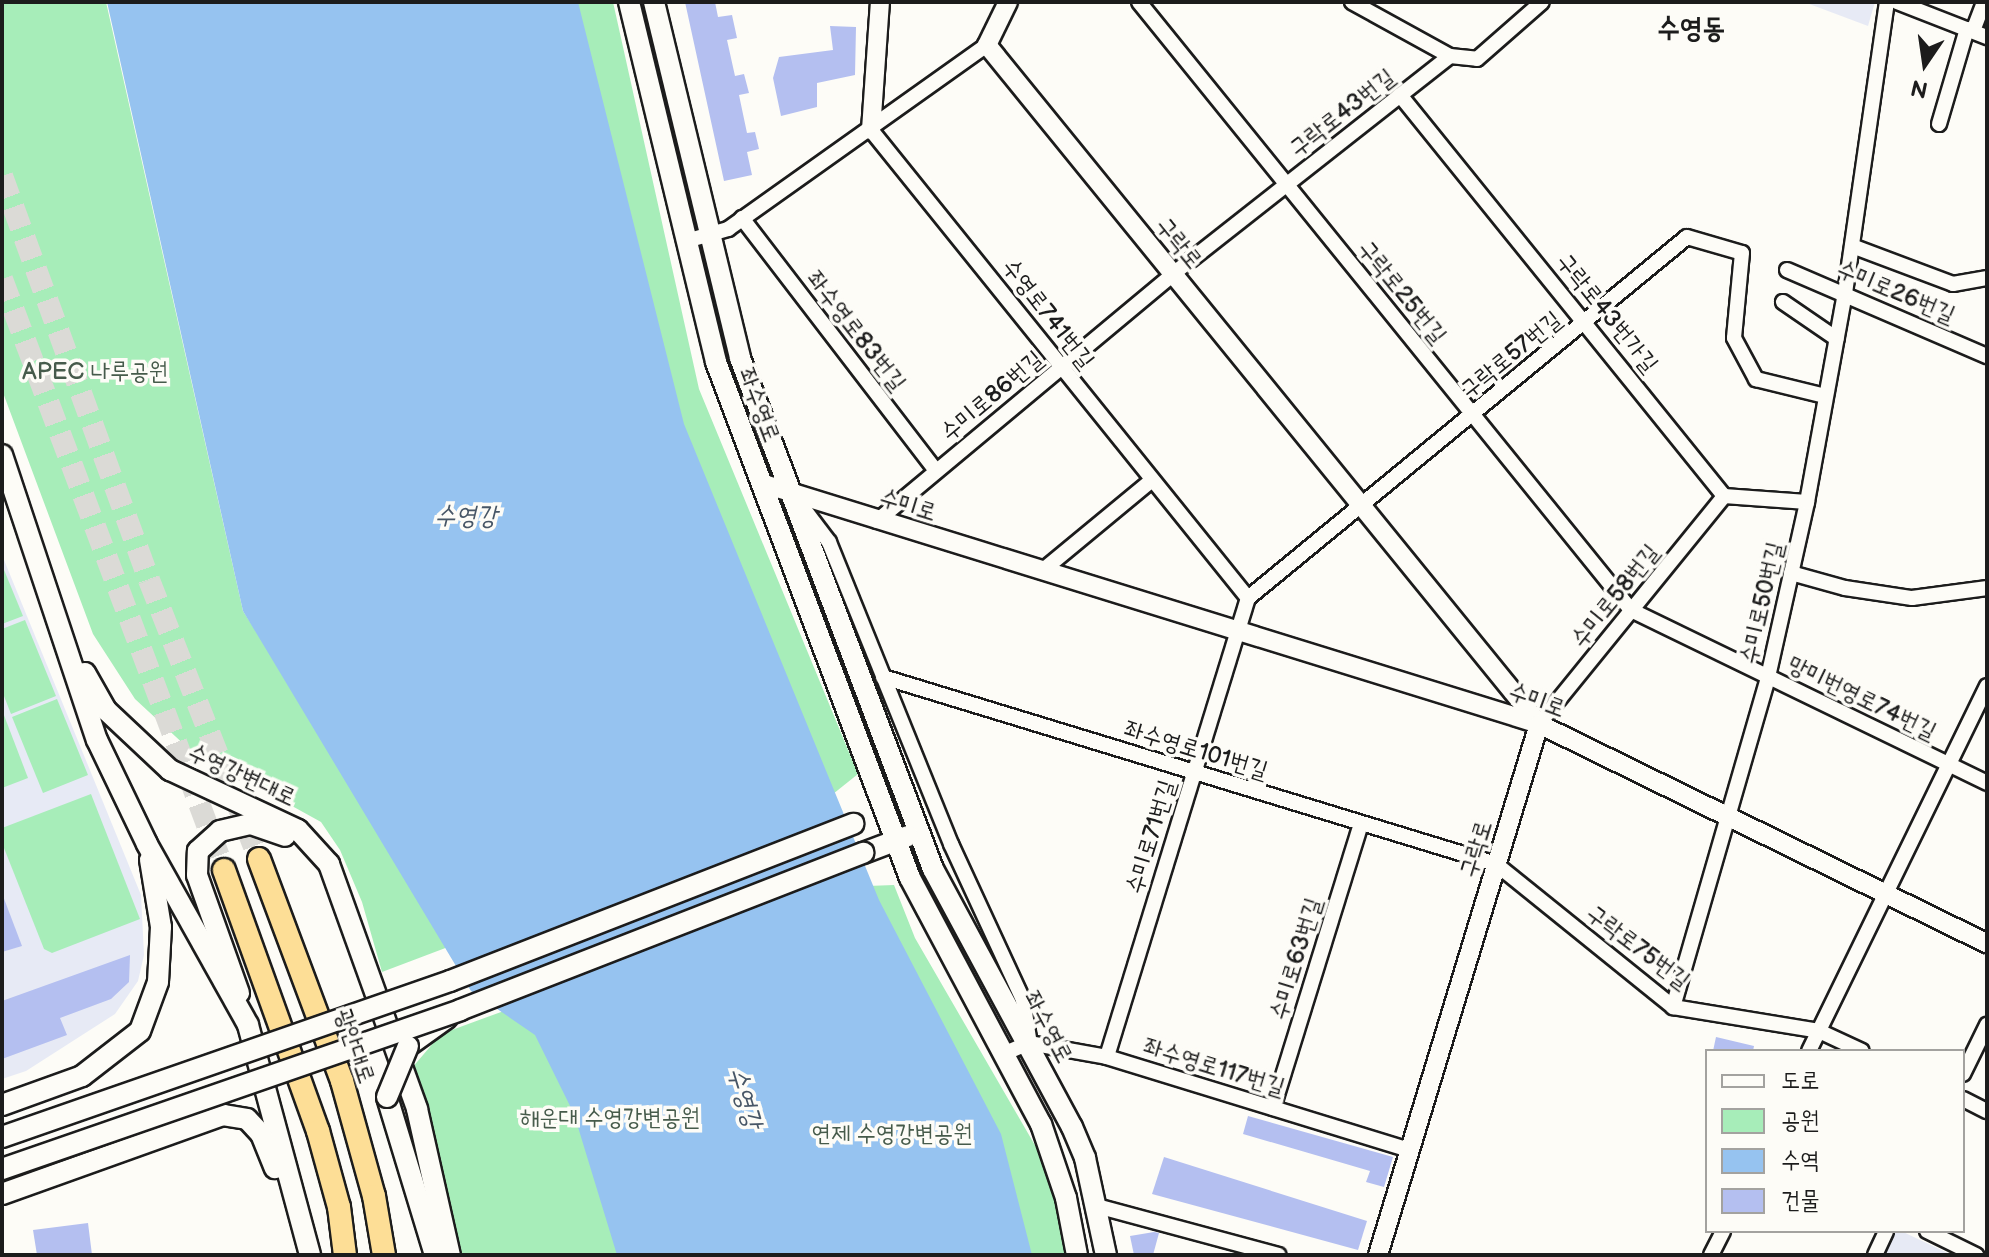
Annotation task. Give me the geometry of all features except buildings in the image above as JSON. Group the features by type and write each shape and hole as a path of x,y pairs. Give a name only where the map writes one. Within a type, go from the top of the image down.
{"highway":[{"name":"광안대로","path":"259,859 342,1081 374,1196 384,1255"},
{"path":"224,870 318,1131 339,1207 345,1255"},
{"path":"374,1196 399,1255"}],"main road":[{"name":"좌수영로","path":"629,2 716,362 895,841 1056,1163 1077,1255"},
{"name":"좌수영로","path":"654,2 740,358 917,833 1077,1137 1097,1206 1106,1255"},
{"name":"수영강변대로","path":"2,455 8,489 66,640 97,740 147,844"},
{"name":"수영강변대로","path":"66,640 106,710 141,747 170,770 298,830 329,864 417,1109 450,1255"},
{"path":"2,1137 450,981 906,805"},
{"path":"310,1253 236,977 197,875 198,851 220,831 251,824 282,834 329,864"},
{"path":"2,1169 460,1010 917,833"},
{"path":"147,844 248,1025"},
{"path":"2,1105 82,1076 140,1031 158,982 161,927 147,844"},
{"path":"435,1255 387,1097 408,1046 460,1010"},
{"path":"2,1194 223,1115 247,1119 261,1134 310,1253"}],"street":[{"path":"871,130 880,2"},
{"path":"686,241 710,235 742,218 871,130 987,45 1008,2"},
{"name":"구락로25번길","path":"1139,2 1631,610"},
{"path":"1352,2 1450,56"},
{"name":"구락로43번길","path":"1173,274 1450,56 1477,59 1542,2"},
{"name":"수미로50번길","path":"1673,1007 1731,817 1768,677 1807,502 1845,293 1887,2"},
{"path":"1897,2 1976,33"},
{"path":"1939,124 1976,33 1984,2"},
{"name":"구락로","path":"987,45 1539,724 1378,1255"},
{"name":"구락로43번가길","path":"1400,95 1588,322 1724,496"},
{"name":"수영로741번길","path":"871,130 1060,369 1248,598"},
{"name":"좌수영로83번길","path":"742,218 936,471"},
{"name":"구락로57번길","path":"1364,508 1687,237 1742,253 1734,338 1756,379 1825,396"},
{"path":"1852,246 1953,284 1987,278"},
{"name":"수미로26번길","path":"1787,270 1987,356"},
{"name":"수미로86번길","path":"877,521 1173,274"},
{"path":"1783,302 1837,339"},
{"path":"1042,571 1152,480"},
{"name":"수미로","path":"761,483 1539,724 1987,943"},
{"path":"789,491 829,542 883,677 1023,1000 1029,1043 1003,1054"},
{"path":"1724,496 1807,502"},
{"name":"수미로58번길","path":"1539,724 1724,496"},
{"path":"1237,631 1248,598 1364,508"},
{"path":"1791,573 1845,588 1912,598 1987,588"},
{"name":"망미번영로74번길","path":"1631,610 1987,783"},
{"name":"수미로71번길","path":"1107,1057 1237,631"},
{"name":"좌수영로101번길","path":"883,677 1496,864"},
{"path":"1810,1049 1987,686"},
{"name":"수미로63번길","path":"1273,1108 1361,823"},
{"name":"구락로75번길","path":"1496,864 1673,1007 1819,1031 1858,1049"},
{"path":"1965,1070 1987,1025"},
{"name":"좌수영로117번길","path":"1029,1043 1107,1057 1410,1150"},
{"path":"1965,1100 1987,1111"},
{"path":"1097,1206 1278,1255"},
{"path":"1711,1255 1722,1233"},
{"path":"1875,1255 1885,1233"},
{"path":"1931,1233 1976,1255"}],"shaded area":[{"path":"1804,2 1875,2 1868,26"},
{"path":"2,555 141,895 144,955 138,981 115,1014 26,1071 2,1079"},
{"path":"1893,1233 1905,1233 1952,1255 1882,1255"}],"green space":[{"name":"APEC 나루공원","path":"2,2 106,2 243,611 456,944 382,972 362,902 340,850 321,822 189,749 135,699 93,634 2,390"},
{"path":"564,2 613,2 699,389 858,774 813,810 662,407"},
{"path":"2,565 23,616 2,624"},
{"path":"25,620 56,696 11,714 2,691 2,629"},
{"path":"57,699 88,775 43,793 12,717"},
{"path":"2,710 28,778 2,788"},
{"path":"91,794 140,919 52,953 44,949 2,843 2,828"},
{"path":"894,885 915,938 1051,1173 1067,1255 459,1255 441,1171 411,1069 441,1034 841,887"}],"water":[{"name":"수영강","path":"107,2 578,2 684,424 879,900 1001,1134 1032,1255 617,1255 574,1114 535,1035 471,991 243,611"}],"tunnel":[{"path":"2,176 149,580 259,859"},
{"path":"2,279 224,870"}],"district":[{"name":"수영동","path":"1691,29"}],"park label":[{"name":"해운대 수영강변공원","path":"610,1118"},
{"name":"연제 수영강변공원","path":"892,1134"}]}
